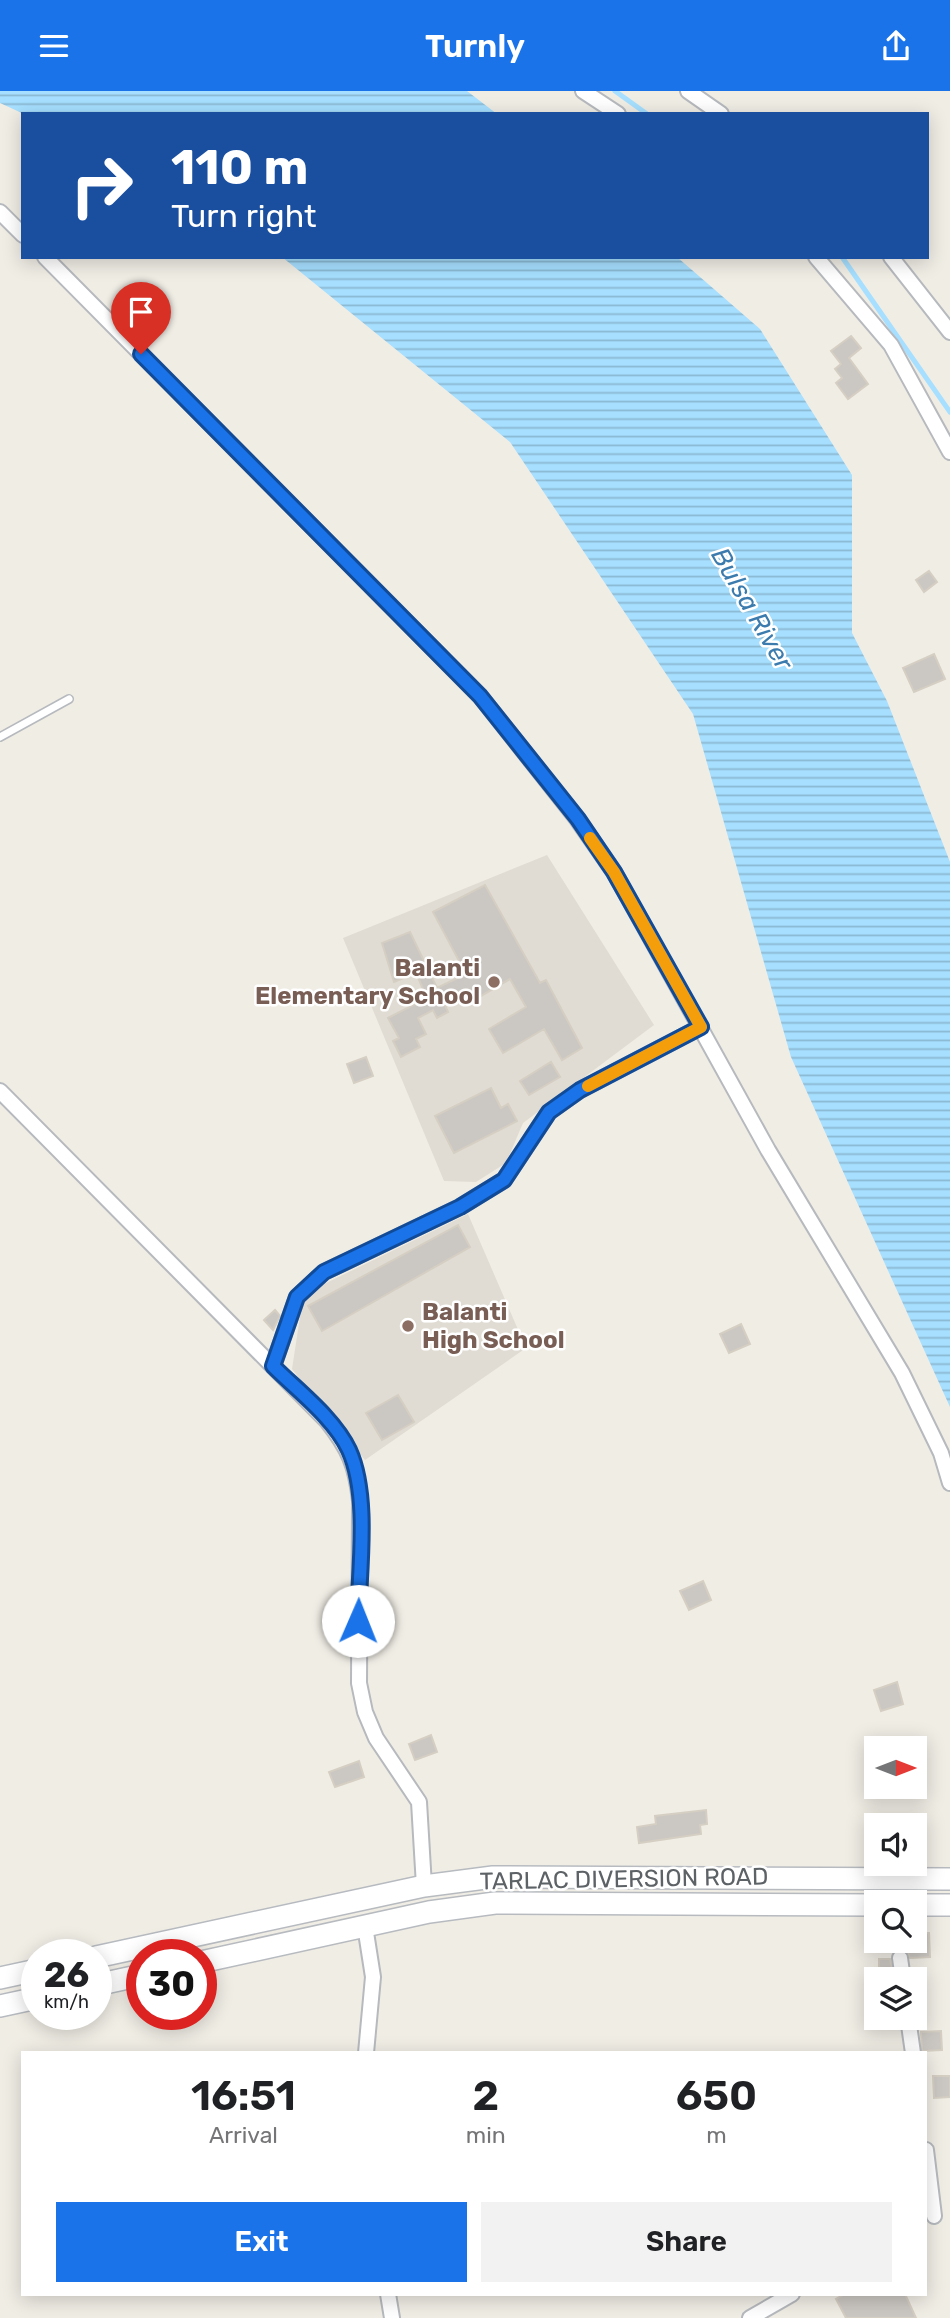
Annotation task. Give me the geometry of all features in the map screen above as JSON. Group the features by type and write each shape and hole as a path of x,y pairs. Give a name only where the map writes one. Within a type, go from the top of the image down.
{"main road":[{"name":"TARLAC DIVERSION ROAD","path":"112,1954 424,1886 493,1877 547,1875 950,1879"},
{"path":"424,1886 429,1912"},
{"path":"359,1900 365,1926"},
{"name":"TARLAC DIVERSION ROAD","path":"217,1958 429,1912 495,1903 864,1905"},
{"path":"927,1905 950,1905"},
{"path":"0,1978 21,1973"},
{"path":"0,2005 21,2001"}],"street":[{"path":"583,91 615,112"},
{"path":"688,91 718,112"},
{"path":"0,212 21,233"},
{"path":"47,259 480,696 511,732 614,872 768,1150 902,1373 941,1453 950,1483"},
{"path":"818,259 891,345 950,452"},
{"path":"893,259 950,332"},
{"path":"273,1366 297,1297 324,1272 460,1207 504,1180 549,1112 580,1090 701,1027"},
{"path":"0,1091 327,1421 348,1448 357,1473 360,1500 359,1683 365,1712 376,1738 419,1802 424,1886"},
{"path":"365,1926 373,1977 366,2051"},
{"path":"901,1958 902,1967"},
{"path":"910,2030 913,2051"},
{"path":"927,2167 930,2218 950,2210"},
{"path":"388,2296 392,2318"},
{"path":"750,2318 788,2296"}],"lane":[{"path":"0,737 69,699"}],"shaded area":[{"name":"Balanti Elementary School","path":"547,855 654,1025 523,1123 506,1163 476,1182 444,1181 343,938"},
{"name":"Balanti High School","path":"468,1214 526,1348 365,1460 292,1369 302,1304 324,1284"}],"water":[{"path":"0,91 467,91 494,112 21,113 0,103"},
{"name":"Bulsa River","path":"284,259 679,259 760,329 852,475 852,633 887,701 950,862 950,1407 791,1057 693,714 510,442"}],"building":[{"path":"851,336 861,348 849,358 868,384 848,399 836,383 842,378 835,369 841,364 831,351"},
{"path":"929,571 937,582 924,592 916,580"},
{"path":"934,654 945,679 914,692 903,668"},
{"path":"485,885 540,983 546,980 582,1048 562,1060 544,1029 503,1053 489,1029 526,1007 510,979 474,1000 470,992 445,1005 448,1012 437,1018 433,1010 418,1018 426,1034 416,1039 420,1047 401,1057 393,1041 399,1038 388,1018 427,998 416,973 394,982 382,943 410,932 437,988 466,974 433,912"},
{"path":"366,1057 373,1076 354,1083 347,1064"},
{"path":"551,1062 560,1077 529,1095 520,1081"},
{"path":"491,1088 501,1108 508,1104 517,1121 454,1153 435,1116"},
{"path":"458,1225 470,1247 322,1331 308,1306"},
{"path":"275,1310 280,1316 273,1330 264,1320"},
{"path":"741,1324 750,1344 729,1353 720,1334"},
{"path":"398,1395 414,1422 382,1440 366,1413"},
{"path":"703,1581 711,1600 689,1610 680,1591"},
{"path":"897,1682 903,1704 881,1711 874,1690"},
{"path":"431,1735 437,1752 415,1760 409,1744"},
{"path":"359,1761 364,1777 335,1787 329,1772"},
{"path":"706,1810 707,1824 700,1825 701,1834 639,1843 637,1827 656,1824 655,1816"},
{"path":"929,1933 930,1957 910,1958 908,1953 927,1953"},
{"path":"879,1959 890,1959 892,1967 879,1967"},
{"path":"941,2031 942,2050 922,2051 921,2032"},
{"path":"933,2076 950,2076 950,2097 934,2098"},
{"path":"841,2296 906,2296 916,2318 846,2318 836,2299"}],"waterway":[{"path":"615,91 644,112"},
{"path":"843,259 950,412"}],"slow traffic":[{"path":"588,1086 701,1027 614,872 590,838"}],"place":[{"name":"Balanti Elementary School","path":"494,982"},
{"name":"Balanti High School","path":"408,1326"}],"route":[{"path":"141,354 480,696 511,732 578,819 614,872 701,1027 580,1090 549,1112 504,1180 460,1207 324,1272 297,1297 273,1366 327,1421 348,1448 357,1473 360,1500 358,1621"}]}
